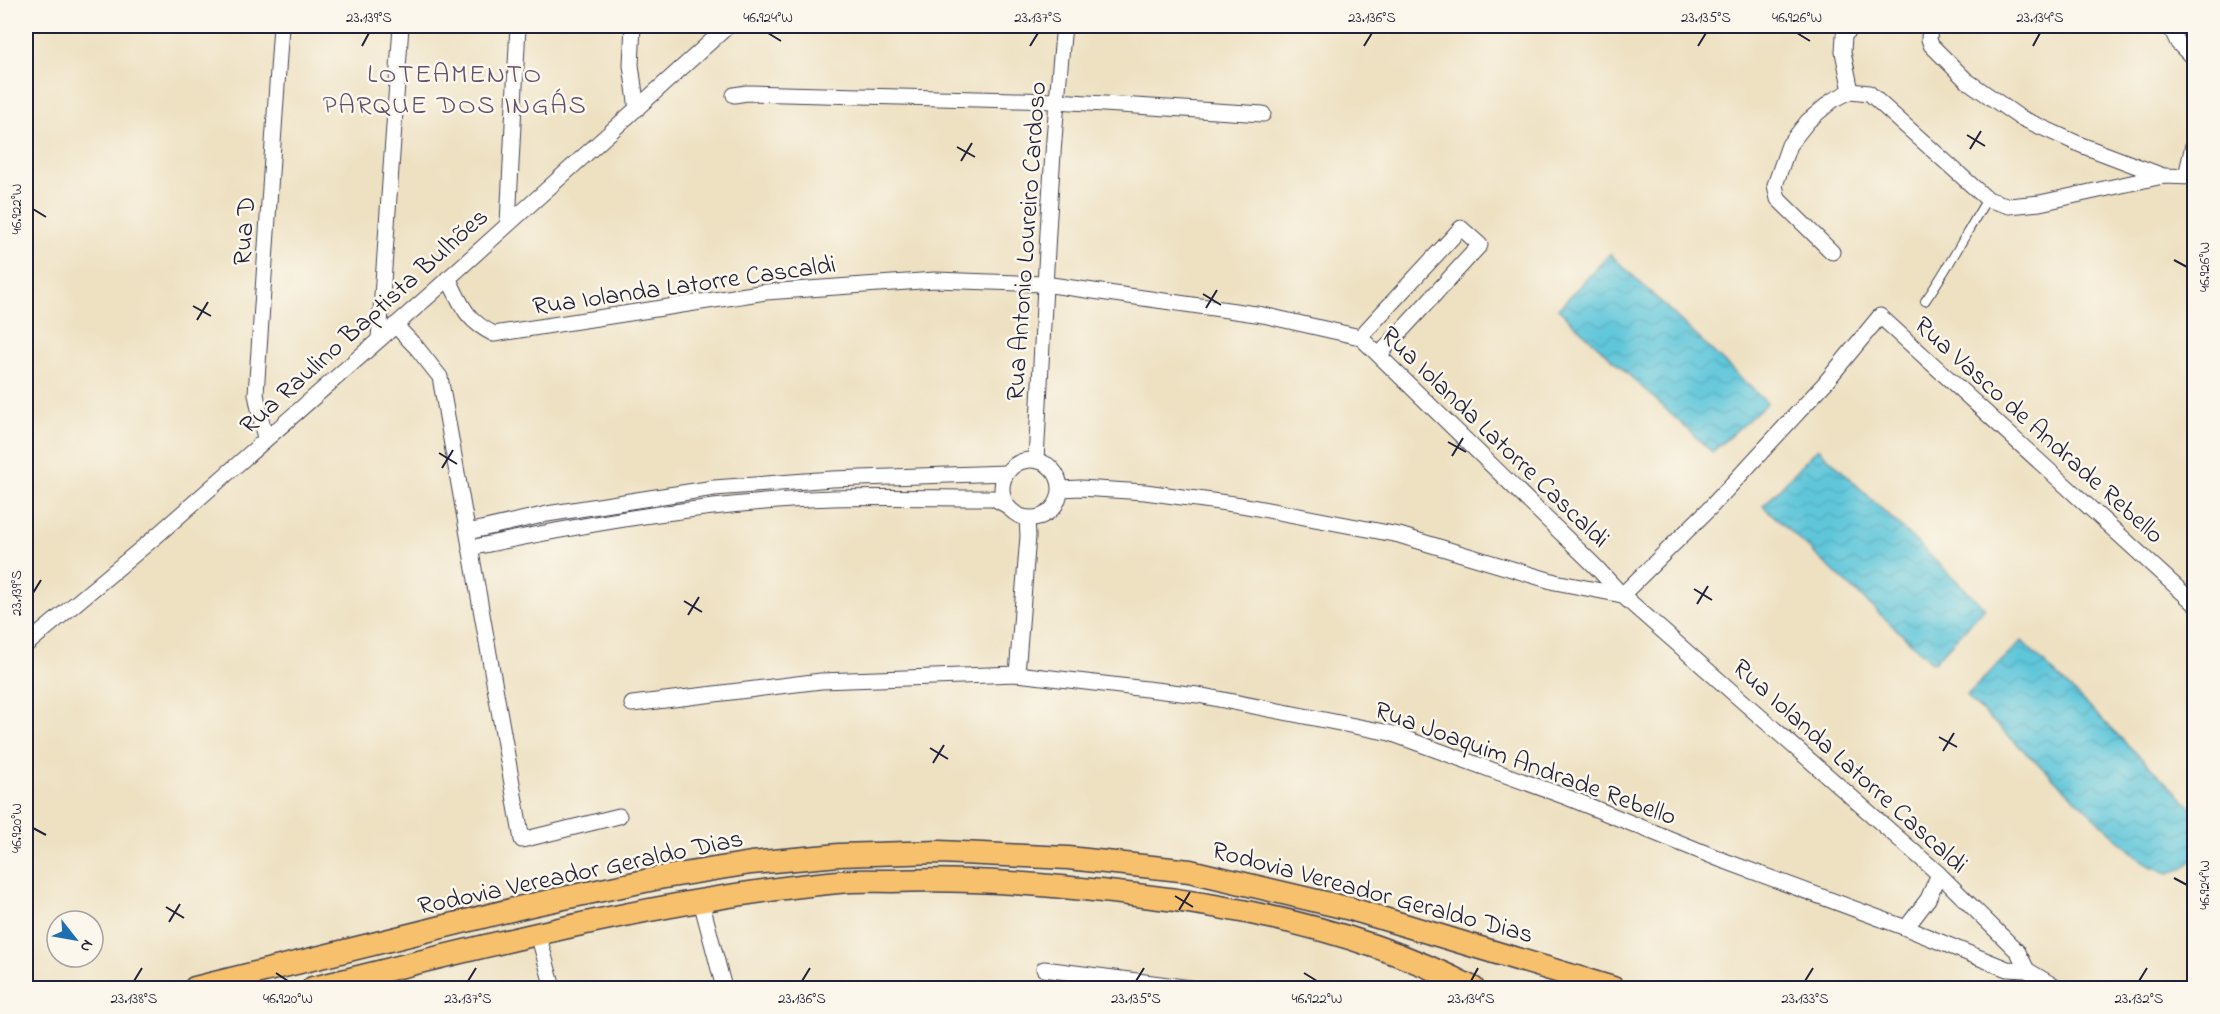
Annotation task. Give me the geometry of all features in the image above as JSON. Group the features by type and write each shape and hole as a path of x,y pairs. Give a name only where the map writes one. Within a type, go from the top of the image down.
{"main road":[{"name":"Rodovia Vereador Geraldo Dias","path":"195,988 531,905 660,878 751,863 840,855 940,852 1068,858 1190,871 1351,909 1613,988"},
{"name":"Rodovia Vereador Geraldo Dias","path":"313,988 538,934 701,901 840,882 942,879 1044,884 1167,898 1245,912 1353,939 1406,957 1473,988"}],"street":[{"name":"Rua D","path":"265,439 256,394 281,26"},
{"path":"379,339 401,26"},
{"path":"508,223 518,26"},
{"path":"633,26 631,65 637,109"},
{"name":"Rua Raulino Baptista Bulhões","path":"26,645 154,538 728,26"},
{"name":"Rua Antonio Loureiro Cardoso","path":"1036,459 1044,284 1056,101 1064,26"},
{"path":"1851,91 1843,52 1844,35 1854,26"},
{"path":"1930,26 1931,45 1966,80 2019,117 2081,145 2163,176"},
{"path":"2170,26 2178,43 2194,59"},
{"path":"1832,252 1778,199 1775,185 1789,145 1808,121 1833,100 1851,91 1869,93 1987,199 2009,206 2040,203 2163,176 2190,177 2194,141"},
{"path":"734,95 747,93 1056,101 1263,114"},
{"path":"1360,337 1461,228 1480,245 1379,355"},
{"name":"Rua Iolanda Latorre Cascaldi","path":"448,278 466,312 477,326 494,334 766,292 935,280 1044,284 1263,315 1360,337 1587,558 1622,595 1939,874 2018,952 2027,970"},
{"name":"Rua Vasco de Andrade Rebello","path":"1622,595 1717,500 1825,383 1880,315 2194,603"},
{"path":"395,325 440,377 522,840 619,816"},
{"path":"1036,459 1051,466 1061,489 1060,497 1050,511 1043,516 1027,518 993,498 831,498 712,508 546,532 469,540 547,514 714,488 832,479 1006,472 1019,462 1036,459"},
{"path":"1006,472 1002,489 1006,505"},
{"path":"1061,489 1145,492 1252,507 1399,535 1555,582 1622,595"},
{"path":"1017,674 1028,536 1027,518"},
{"name":"Rua Joaquim Andrade Rebello","path":"632,704 821,681 1017,674 1198,695 1390,733 1569,798 1722,860 1906,928 2007,969 2027,970 2057,988"},
{"path":"1906,928 1928,899 1939,874"},
{"path":"701,901 724,988"},
{"path":"538,934 553,988"},
{"path":"1044,969 1188,988"}],"lane":[{"path":"1925,301 1944,275 1987,199"}],"water":[{"path":"1610,254 1767,403 1712,452 1558,309"},
{"path":"1818,448 1985,608 1933,663 1763,506"},
{"path":"2022,641 2194,810 2194,858 2184,868 2168,873 2148,865 2134,854 1966,696"}],"district":[{"name":"LOTEAMENTO PARQUE DOS INGÁS","path":"455,88"}]}
